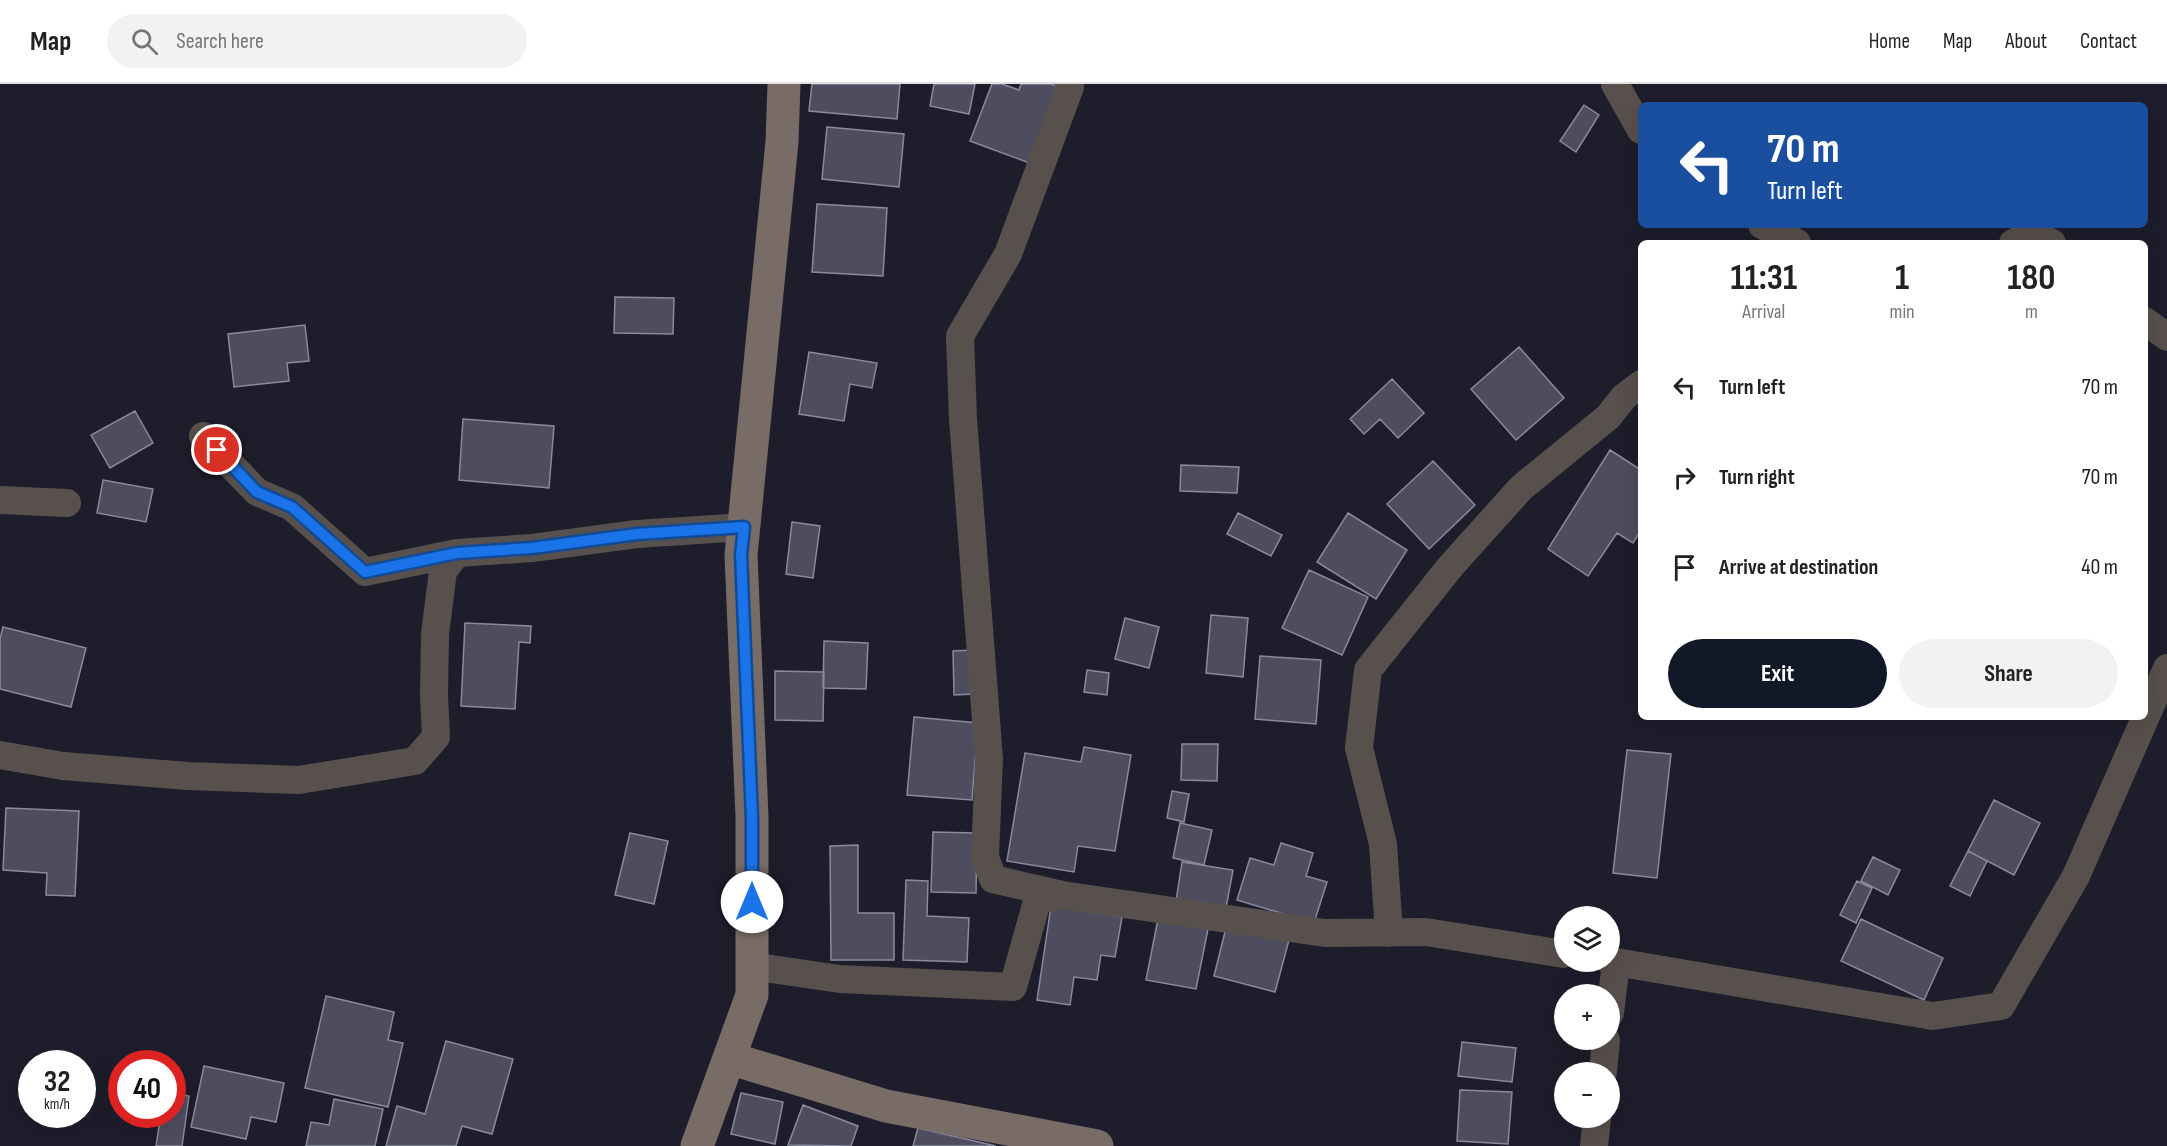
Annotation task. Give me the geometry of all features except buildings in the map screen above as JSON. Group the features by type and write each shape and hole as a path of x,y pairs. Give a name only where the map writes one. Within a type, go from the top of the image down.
{"street":[{"path":"697,1146 752,995 752,818 741,555 782,142 784,84"},
{"path":"1068,84 1070,87 1008,254 960,336 963,419 989,759 985,857 993,879 1062,895 1325,933 1426,932 1554,952"},
{"path":"1615,84 1638,125"},
{"path":"1767,228 1791,240"},
{"path":"2018,240 2030,233 2045,240"},
{"path":"2148,323 2167,337"},
{"path":"1389,933 1383,844 1359,748 1368,670 1450,567 1521,488 1608,417 1624,397 1638,386"},
{"path":"203,436 257,492 292,507 365,572 457,553 532,548 637,534 744,527"},
{"path":"0,500 67,503"},
{"path":"0,755 63,766 188,776 299,780 415,761 436,737 435,634 443,571 457,553"},
{"path":"2148,711 2167,668"},
{"path":"1620,963 1933,1016 2001,1006 2076,876 2144,720"},
{"path":"752,966 840,979 1013,987 1037,901 1062,895"},
{"path":"729,1058 886,1106 1097,1146"},
{"path":"1594,1146 1596,1128"}],"route":[{"path":"217,450 257,492 292,507 365,572 457,553 532,548 637,534 744,527 741,555 752,818 752,902"}]}
